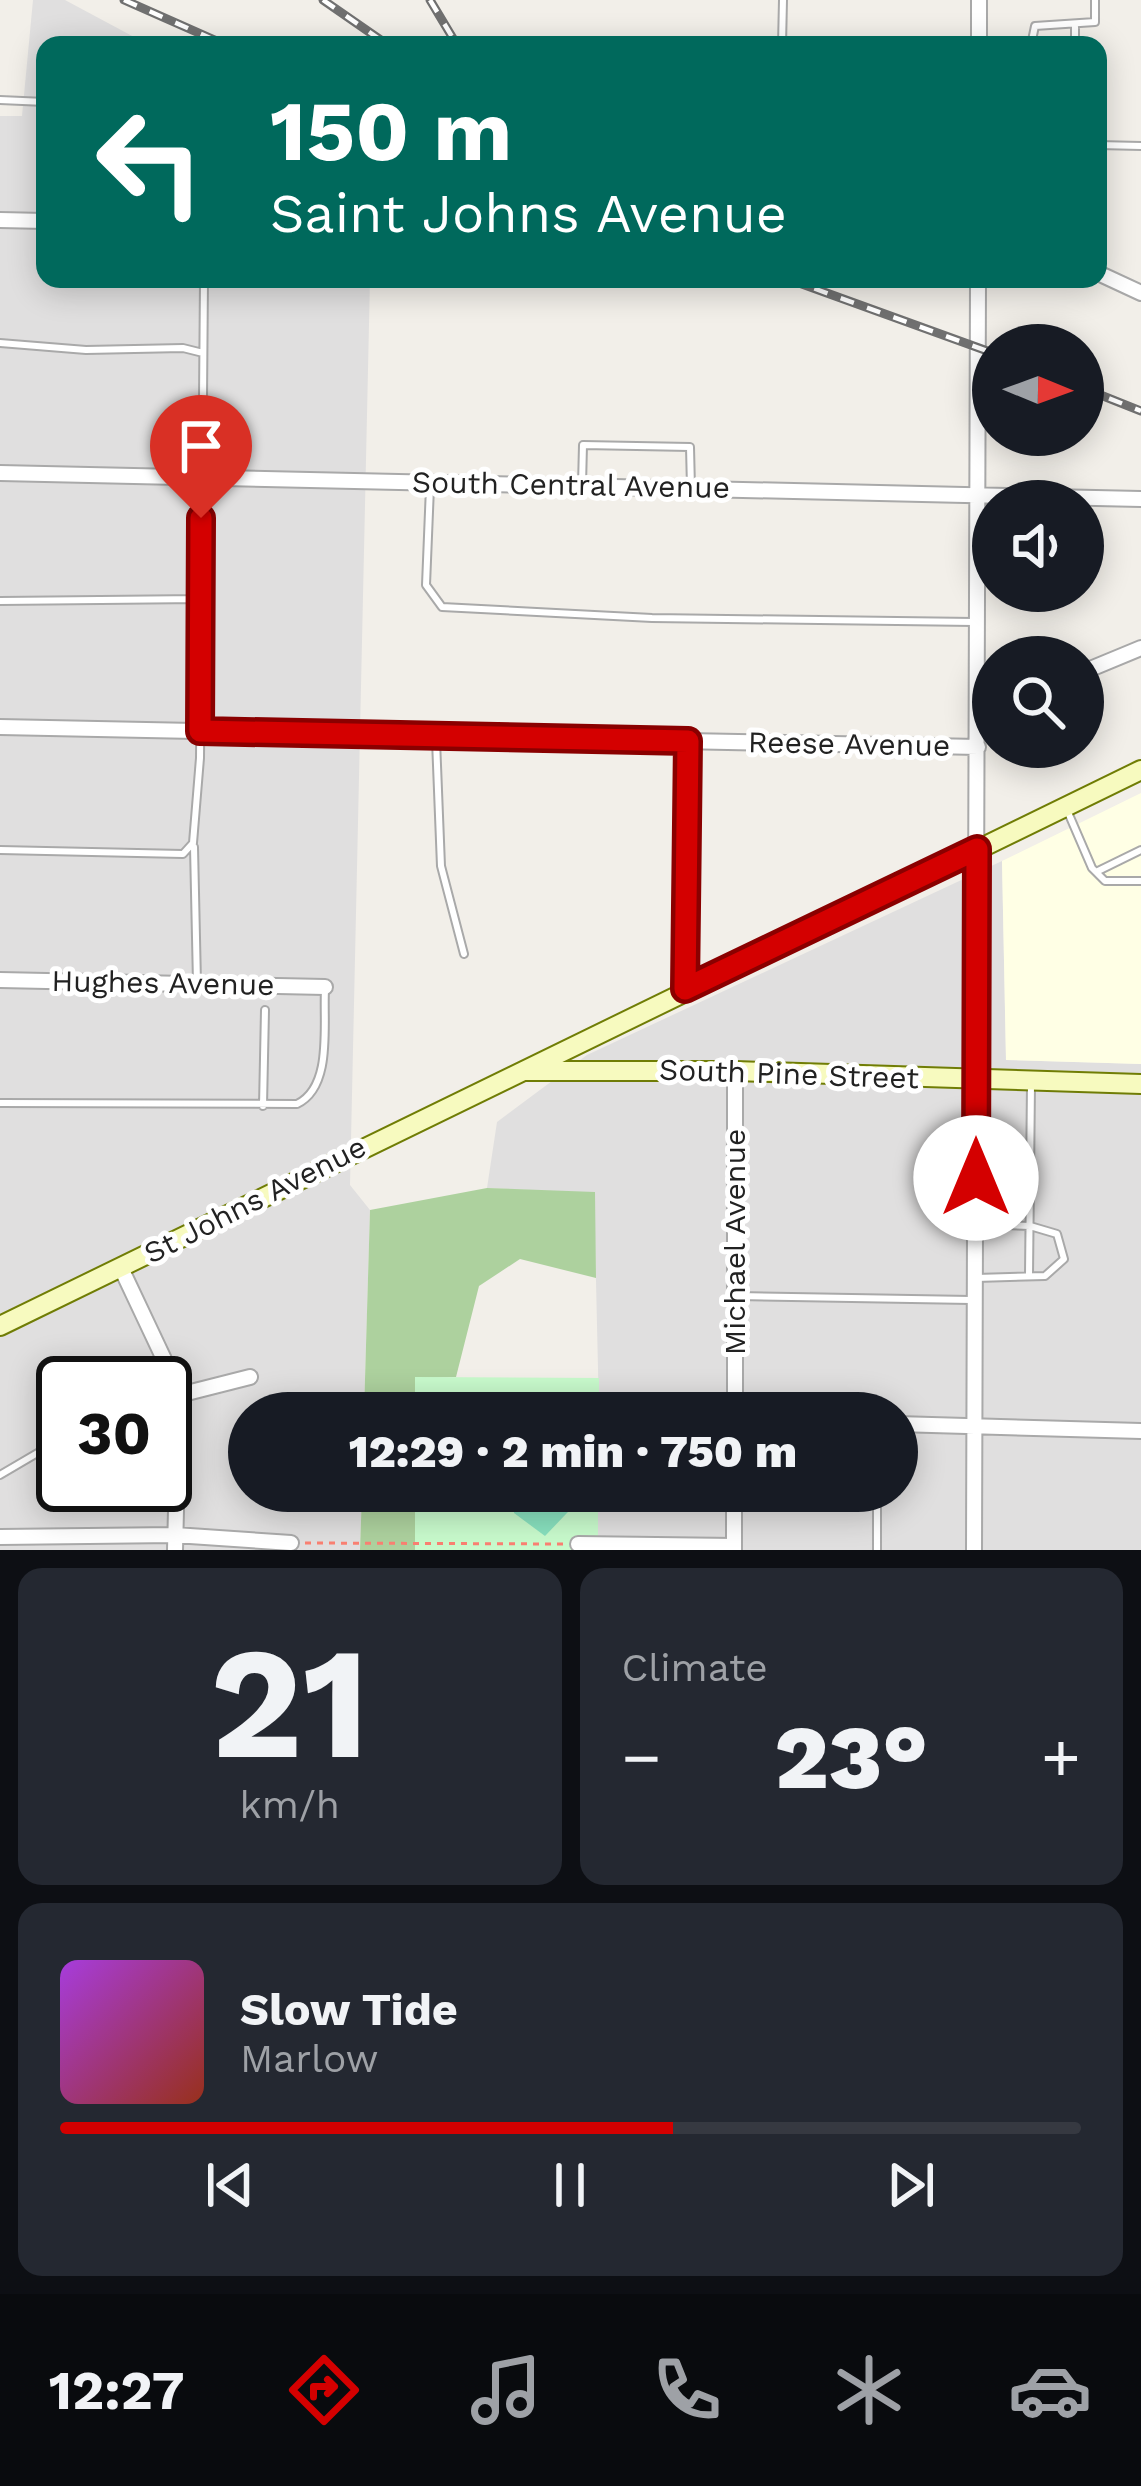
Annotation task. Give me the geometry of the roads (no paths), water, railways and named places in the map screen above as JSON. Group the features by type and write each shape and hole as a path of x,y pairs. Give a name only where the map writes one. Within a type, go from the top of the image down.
{"main road":[{"name":"St Johns Avenue","path":"0,1326 510,1073 1141,770"},
{"name":"South Pine Street","path":"510,1073 553,1068 735,1071 1141,1084"}],"street":[{"path":"979,0 979,36"},
{"path":"0,220 36,221"},
{"path":"1107,277 1141,293"},
{"path":"978,288 978,480"},
{"name":"South Central Avenue","path":"0,473 972,493"},
{"name":"South Central Avenue","path":"1104,498 1141,499"},
{"path":"978,612 978,636"},
{"path":"1104,663 1141,648"},
{"name":"Reese Avenue","path":"0,728 972,747"},
{"path":"685,989 688,741"},
{"path":"974,1550 977,768"},
{"name":"Hughes Avenue","path":"0,980 325,987"},
{"name":"Michael Avenue","path":"735,1071 735,1392"},
{"path":"121,1268 157,1356"},
{"path":"192,1390 250,1377"},
{"path":"918,1425 1141,1431"},
{"path":"174,1512 175,1542"},
{"path":"578,1544 734,1548 734,1512"},
{"path":"0,1537 291,1546"}],"lane":[{"path":"782,36 783,0"},
{"path":"1032,36 1035,26 1095,22 1095,0"},
{"path":"1075,26 1075,36"},
{"path":"0,100 36,101"},
{"path":"1107,145 1141,146"},
{"path":"197,984 194,843 200,731 204,288"},
{"path":"0,343 86,350 183,348 203,353"},
{"path":"582,486 584,445 648,446 691,447 691,488"},
{"path":"430,483 426,585 442,607 652,618 978,623"},
{"path":"0,601 201,599"},
{"path":"436,736 441,866 464,954"},
{"path":"1066,807 1094,870 1105,881 1141,881"},
{"path":"0,850 182,854 194,843"},
{"path":"1094,870 1141,850"},
{"path":"0,1103 291,1106 314,1092 320,1076 325,987"},
{"path":"263,1106 265,1010"},
{"path":"1029,1276 1031,1081"},
{"path":"976,1224 1030,1226 1057,1234 1064,1259 1045,1276 976,1278"},
{"path":"735,1296 976,1300"},
{"path":"0,1475 36,1454"},
{"path":"877,1512 877,1550"}],"railway":[{"path":"124,0 206,36"},
{"path":"323,0 375,36"},
{"path":"430,0 452,36"},
{"path":"813,288 972,345"},
{"path":"1104,396 1141,411"}]}
